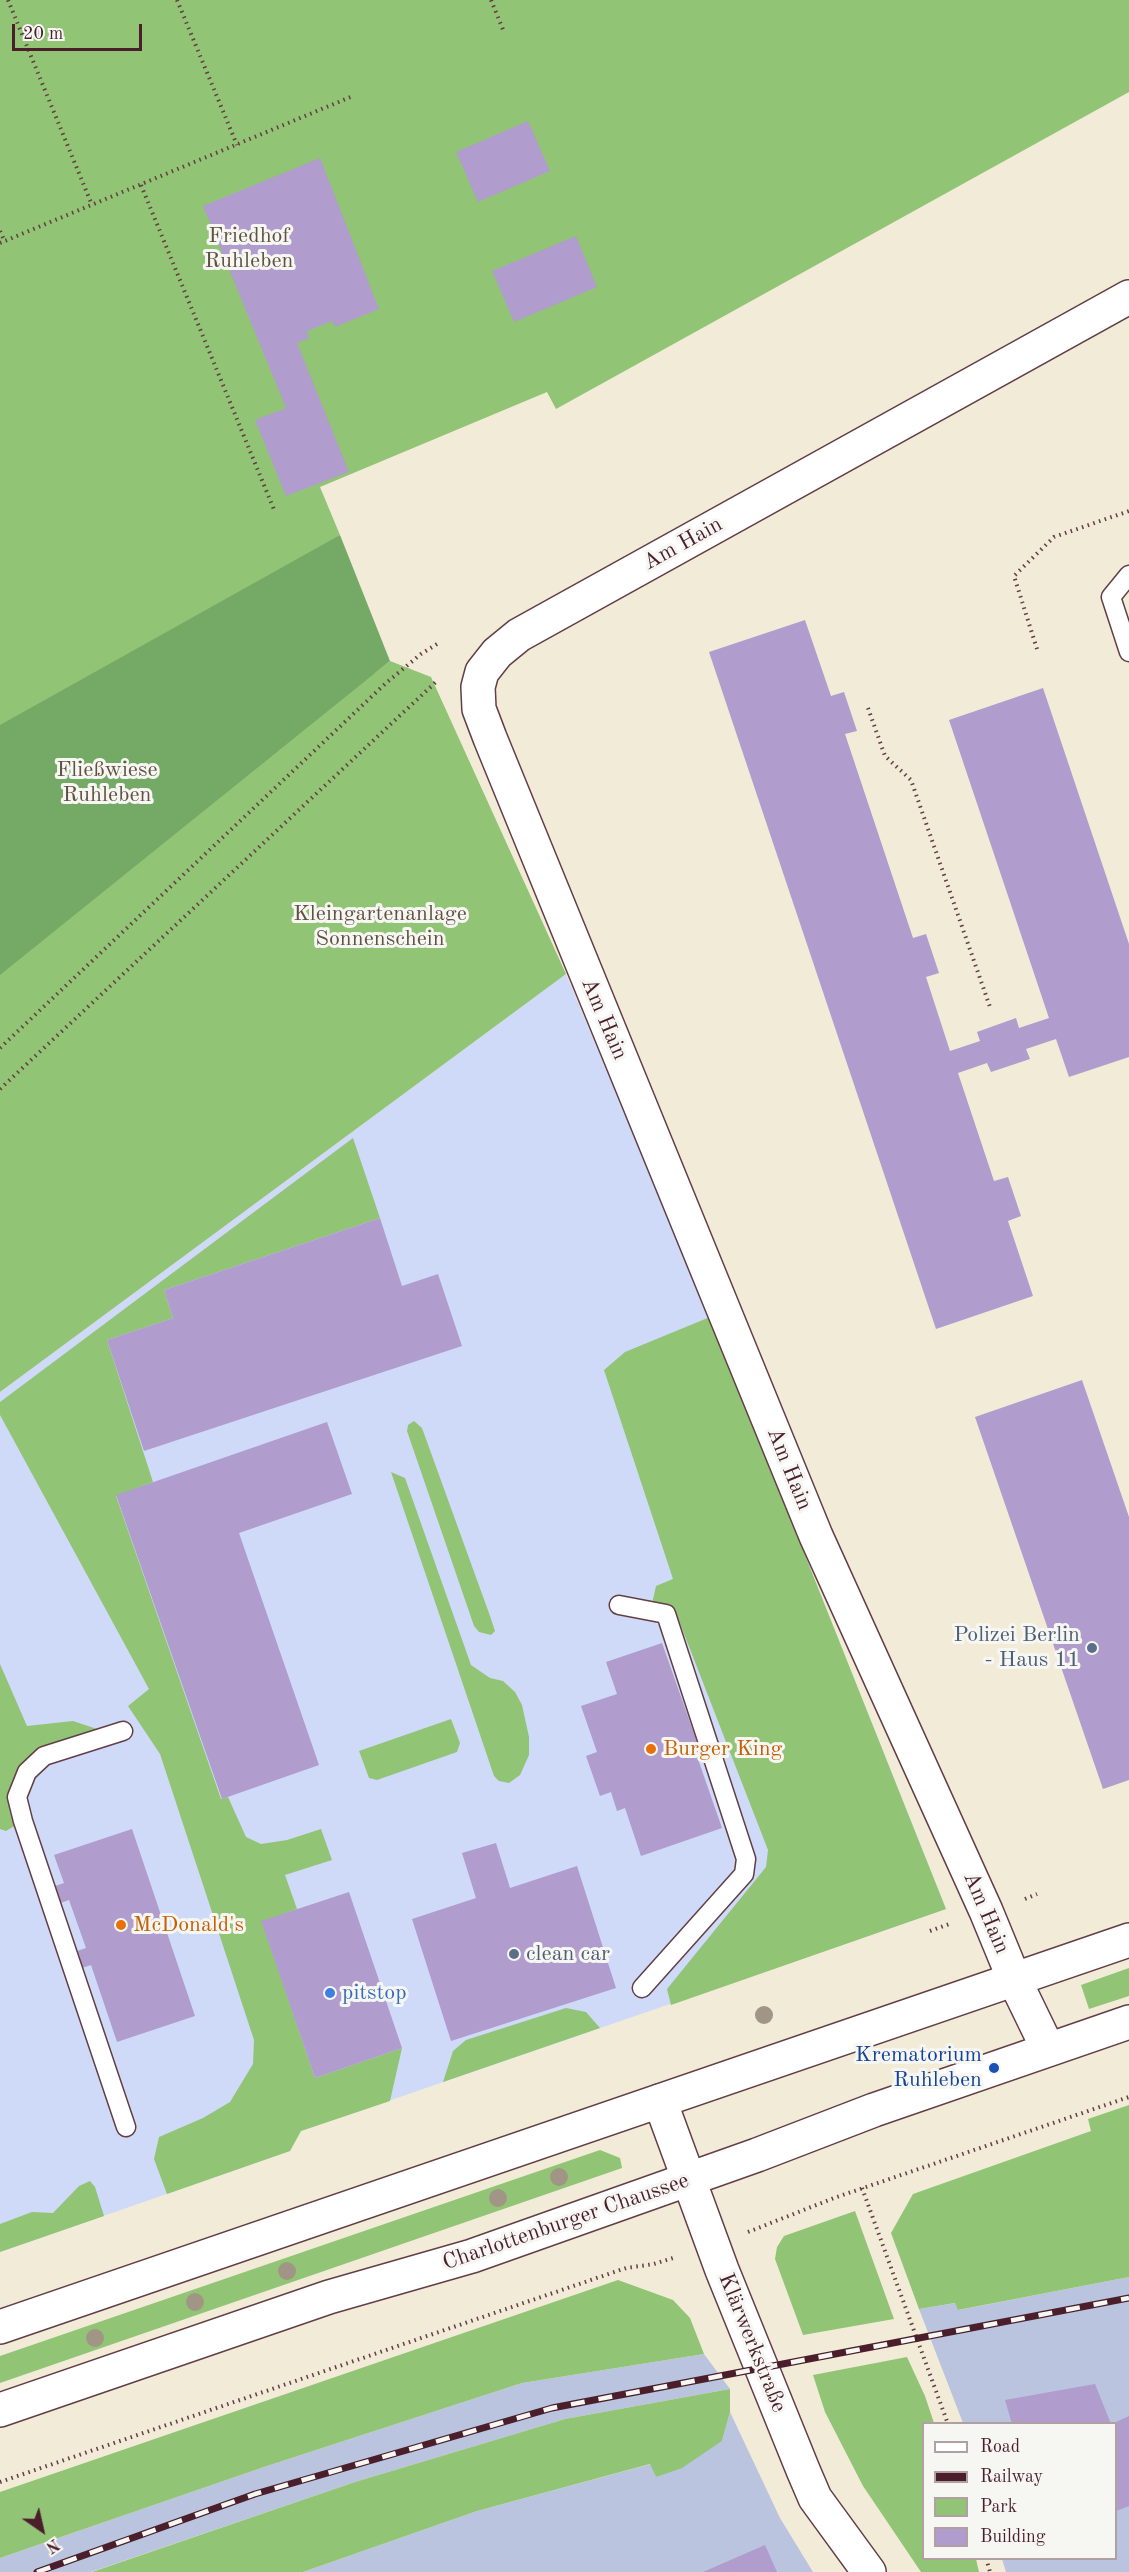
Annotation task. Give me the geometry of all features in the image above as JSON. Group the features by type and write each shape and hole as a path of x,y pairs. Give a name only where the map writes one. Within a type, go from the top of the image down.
{"street":[{"name":"Am Hain","path":"1048,2049 1014,1979 986,1911 816,1536 490,738 479,709 478,687 482,672 497,653 519,635 1129,297"},
{"path":"0,2327 1129,1940"},
{"name":"Charlottenburger Chaussee","path":"0,2410 329,2297 472,2256 690,2179 874,2110 1129,2022"},
{"name":"Klärwerkstraße","path":"660,2101 722,2270 815,2498 869,2572"}],"lane":[{"path":"1129,575 1111,597 1129,652"},
{"path":"619,1605 666,1614 746,1859 744,1874 642,1988"},
{"path":"123,1731 44,1755 27,1772 17,1797 126,2127"}],"path":[{"path":"8,0 92,205"},
{"path":"177,0 237,145"},
{"path":"491,0 504,32"},
{"path":"0,231 2,242 352,96"},
{"path":"141,185 275,512"},
{"path":"1037,649 1014,576 1054,537 1129,511"},
{"path":"0,1048 386,683 437,644"},
{"path":"0,1089 442,676"},
{"path":"868,708 885,756 911,780 990,1007"},
{"path":"930,1931 947,1924"},
{"path":"762,2227 862,2188 1129,2097"},
{"path":"862,2188 947,2422"},
{"path":"0,2482 626,2268 670,2259"}],"shaded area":[{"path":"566,974 710,1317 946,1909 301,2131 290,2151 0,2252 0,1392"},
{"path":"1129,2277 1129,2572 1006,2572 1002,2560 1117,2560 1117,2422 963,2422 919,2309 956,2303 959,2310"},
{"path":"704,2354 730,2389 565,2419 355,2482 91,2572 0,2572 0,2558 267,2466 522,2383"},
{"path":"730,2412 780,2518 813,2572 303,2572 477,2511 651,2464 656,2477 722,2441"}],"green space":[{"name":"Friedhof Ruhleben","path":"0,0 1129,0 1129,92 556,409 547,392 320,487 340,535 337,537 375,673 390,661 431,677 566,974 0,1392"},
{"name":"Fließwiese Ruhleben","path":"340,535 390,661 0,975 0,725"},
{"path":"353,1138 380,1218 164,1290 173,1318 107,1340 153,1482 116,1496 221,1799 228,1797 246,1837 261,1844 287,1840 321,1829 332,1860 285,1875 297,1909 262,1922 315,2078 402,2048 390,2101 301,2131 290,2151 167,2194 154,2159 159,2137 203,2118 230,2102 253,2064 254,2040 160,1754 128,1706 149,1689 0,1415 0,1402"},
{"path":"710,1317 946,1909 671,2005 667,1989 766,1867 768,1850 676,1613 652,1604 656,1586 673,1579 604,1370 625,1352"},
{"path":"414,1421 422,1428 490,1616 495,1631 491,1635 479,1632 474,1626 407,1431 408,1425"},
{"path":"391,1472 405,1478 471,1665 490,1678 503,1681 515,1692 522,1705 529,1737 529,1755 520,1775 509,1783 499,1781 494,1776"},
{"path":"0,1664 27,1726 73,1721 106,1732 40,1751 16,1825 6,1831 0,1829"},
{"path":"451,1719 460,1743 457,1752 377,1780 369,1778 359,1751"},
{"path":"1129,1968 1129,1996 1089,2009 1081,1985"},
{"path":"566,2008 586,2012 600,2028 443,2082 453,2051 466,2040"},
{"path":"1129,2105 1129,2277 958,2310 955,2303 919,2309 891,2233 913,2194 1091,2131 1088,2119"},
{"path":"600,2150 620,2158 622,2168 0,2383 0,2356"},
{"path":"90,2181 95,2187 104,2216 0,2252 0,2224 32,2212 53,2213 79,2186"},
{"path":"855,2211 894,2319 803,2335 775,2259 777,2247 784,2236"},
{"path":"618,2280 673,2300 690,2318 704,2354 522,2383 267,2466 0,2558 0,2492"},
{"path":"907,2357 925,2396 934,2422 922,2422 922,2560 976,2560 979,2572 921,2572 863,2486 825,2412 813,2375"},
{"path":"730,2389 730,2412 722,2441 682,2468 656,2477 650,2464 477,2511 303,2572 92,2572 355,2482 565,2419"}],"building":[{"path":"528,121 550,171 478,202 456,152"},
{"path":"320,158 379,309 335,327 332,321 307,331 309,338 297,343 349,472 286,496 255,420 286,408 203,206"},
{"path":"576,236 597,287 514,322 492,271"},
{"path":"805,620 831,696 844,692 857,731 845,734 913,938 926,934 939,973 926,977 950,1051 980,1041 977,1032 1016,1018 1019,1028 1049,1018 949,720 1043,688 1129,944 1129,1057 1069,1077 1056,1039 1026,1049 1030,1059 991,1072 987,1063 958,1073 994,1181 1008,1177 1021,1216 1008,1221 1033,1296 936,1329 709,652"},
{"path":"380,1218 402,1286 438,1274 462,1346 144,1451 107,1340 173,1318 164,1290"},
{"name":"Polizei Berlin - Haus 11","path":"1082,1380 1129,1517 1129,1780 1103,1789 975,1417"},
{"path":"327,1422 352,1494 239,1533 319,1765 222,1799 116,1495"},
{"name":"Burger King","path":"662,1643 698,1745 705,1743 710,1758 699,1762 722,1828 641,1856 625,1808 617,1811 611,1792 600,1796 586,1756 597,1752 581,1706 617,1694 606,1662"},
{"name":"McDonald's","path":"132,1829 195,2016 117,2042 91,1965 76,1970 71,1953 86,1948 69,1900 55,1905 49,1888 64,1883 54,1855"},
{"name":"clean car","path":"496,1843 510,1888 577,1866 616,1988 451,2041 412,1919 476,1898 462,1853"},
{"path":"349,1892 402,2048 315,2078 261,1921"},
{"path":"1095,2384 1110,2422 1011,2422 1005,2400"},
{"path":"1129,2416 1129,2506 1117,2511 1117,2422"},
{"path":"765,2545 777,2572 703,2572"}],"railway":[{"path":"37,2572 255,2494 552,2408 1129,2298"}],"place":[{"name":"Polizei Berlin - Haus 11","path":"1092,1648"},
{"name":"Burger King","path":"651,1749"},
{"name":"McDonald's","path":"121,1925"},
{"name":"clean car","path":"514,1954"},
{"name":"pitstop","path":"330,1993"},
{"name":"Krematorium Ruhleben","path":"994,2068"}],"park label":[{"name":"Kleingartenanlage Sonnenschein","path":"380,926"}]}
